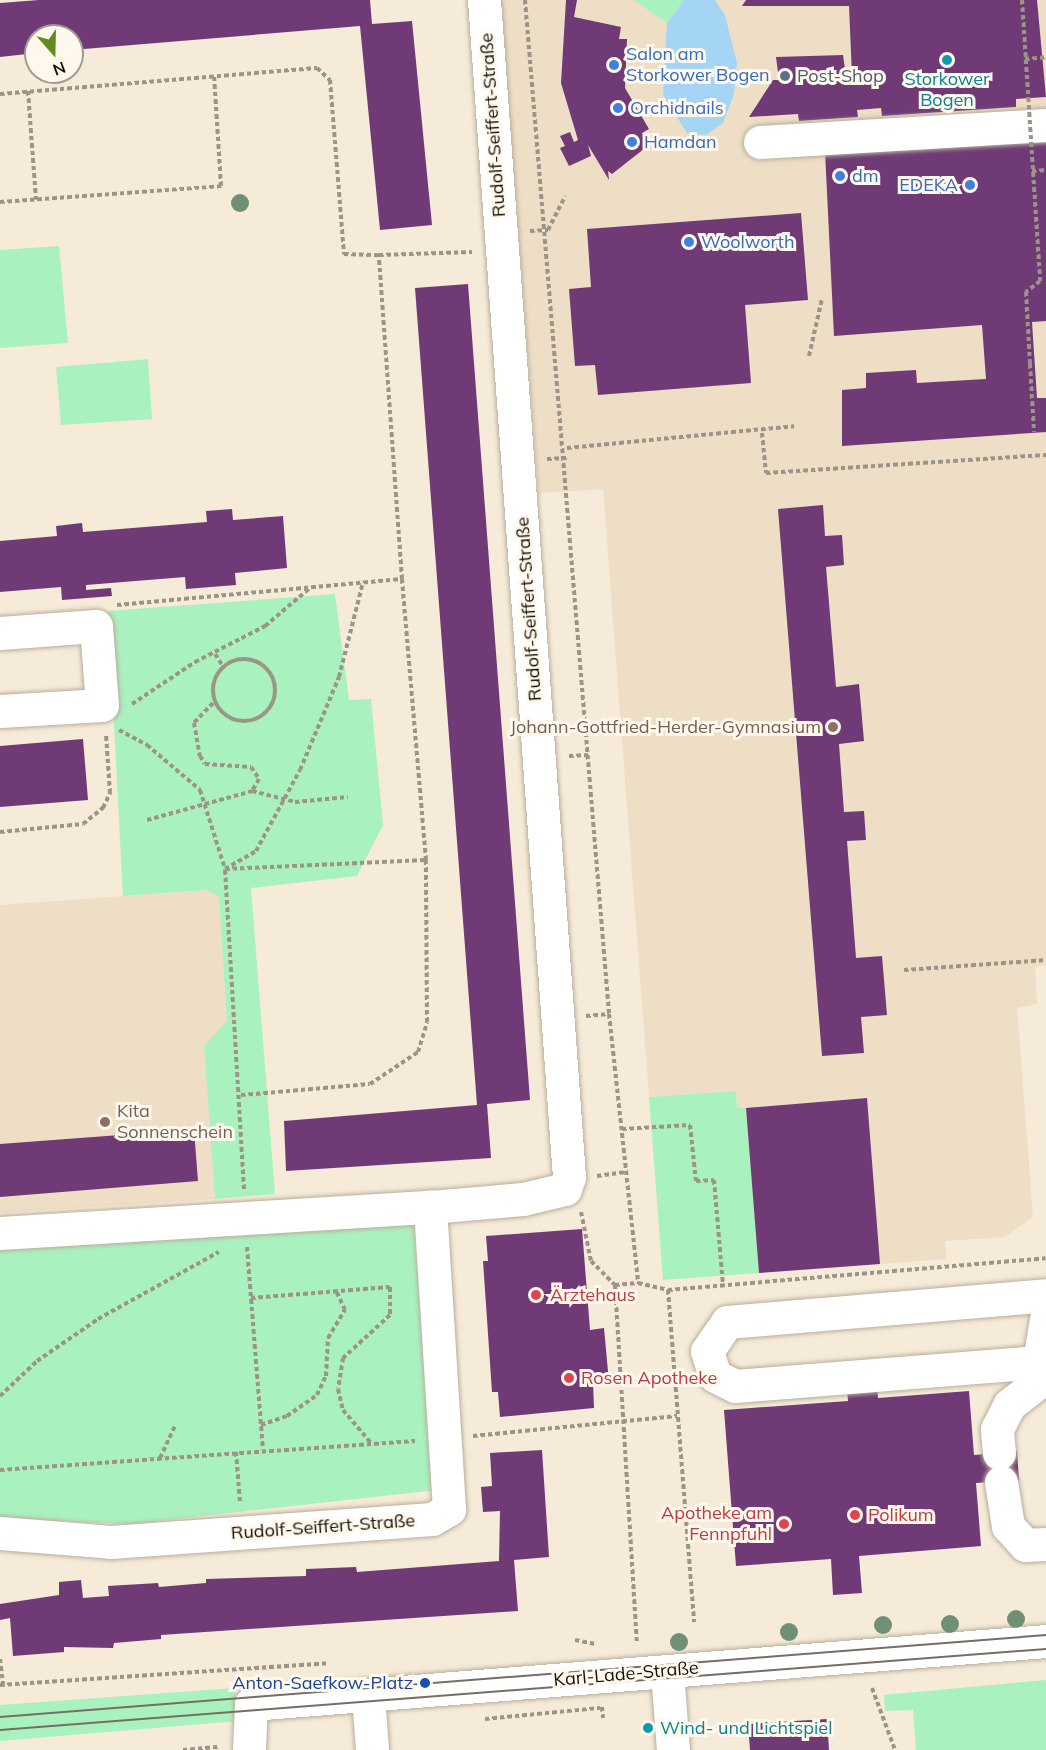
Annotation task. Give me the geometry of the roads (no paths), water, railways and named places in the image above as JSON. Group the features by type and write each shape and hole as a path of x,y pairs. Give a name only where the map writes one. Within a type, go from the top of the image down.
{"street":[{"name":"Rudolf-Seiffert-Straße","path":"0,1533 111,1542 432,1519 449,1509 430,1207 523,1199 565,1189 569,1177 484,0"},
{"path":"760,142 1046,125"},
{"path":"0,633 96,626 117,716 0,711"},
{"path":"0,1233 245,1227 430,1207"},
{"path":"1042,1376 735,1386 715,1376 707,1351 727,1323 1046,1295"},
{"path":"1046,1319 1042,1376 1009,1405 997,1429 1008,1526 1025,1545 1046,1544"},
{"name":"Karl-Lade-Straße","path":"249,1750 251,1704 1046,1641"},
{"path":"653,1673 673,1750"},
{"path":"368,1695 372,1750"}],"water":[{"path":"684,0 715,0 725,15 737,63 734,94 723,123 706,135 687,133 663,95 667,23"}],"tram line":[{"path":"0,1717 1046,1635"},
{"path":"0,1730 1046,1649"}],"place":[{"name":"Storkower Bogen","path":"947,60"},
{"name":"Salon am Storkower Bogen","path":"614,65"},
{"name":"Post-Shop","path":"785,76"},
{"name":"Orchidnails","path":"618,108"},
{"name":"Hamdan","path":"632,142"},
{"name":"dm","path":"840,176"},
{"name":"EDEKA","path":"970,185"},
{"name":"Woolworth","path":"689,242"},
{"name":"Johann-Gottfried-Herder-Gymnasium","path":"833,727"},
{"name":"Kita Sonnenschein","path":"105,1122"},
{"name":"Ärztehaus","path":"536,1295"},
{"name":"Rosen Apotheke","path":"569,1378"},
{"name":"Polikum","path":"855,1515"},
{"name":"Apotheke am Fennpfuhl","path":"784,1524"},
{"name":"Anton-Saefkow-Platz","path":"425,1683"},
{"name":"Wind- und Lichtspiel","path":"648,1728"}]}
